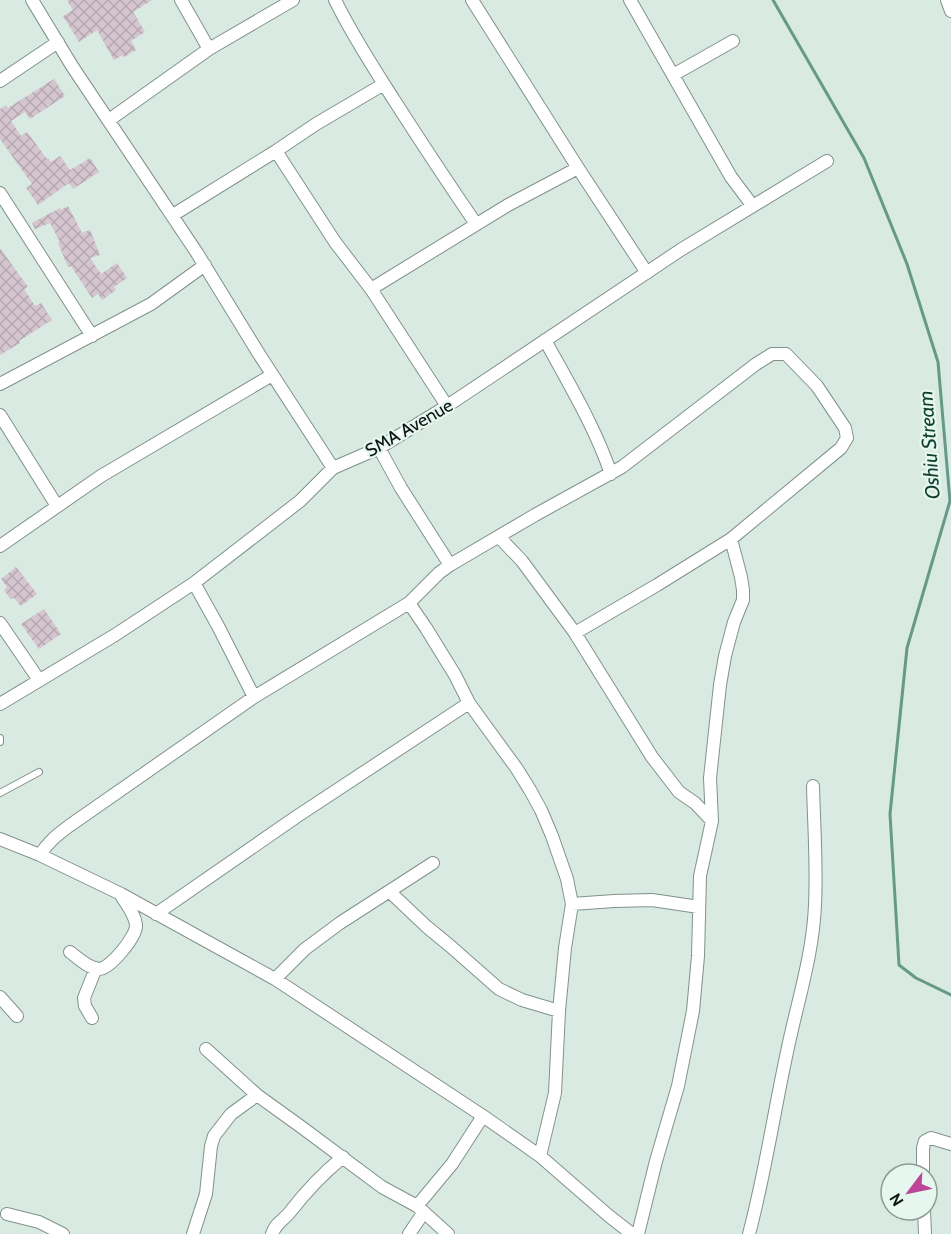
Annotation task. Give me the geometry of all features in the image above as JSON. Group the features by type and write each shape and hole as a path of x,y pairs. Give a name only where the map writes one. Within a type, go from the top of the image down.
{"street":[{"path":"32,0 173,215 272,375 333,468"},
{"path":"181,0 209,49"},
{"path":"110,120 209,49 293,0"},
{"path":"335,0 352,33 384,84 476,224"},
{"path":"630,0 732,177 752,205"},
{"path":"947,0 951,11"},
{"path":"477,2 578,168 647,273"},
{"path":"673,75 733,41"},
{"path":"0,81 58,42"},
{"path":"173,215 276,152 316,124 384,84"},
{"path":"276,152 335,242 371,289 447,406"},
{"name":"SMA Avenue","path":"0,704 115,636 194,583 300,501 333,468 379,448 447,406 682,249 827,161"},
{"path":"371,289 508,205 578,168"},
{"path":"0,193 92,336"},
{"path":"0,384 151,304 205,265"},
{"path":"545,340 592,428 610,474"},
{"path":"40,855 53,838 69,826 254,697 409,603 450,565 610,474 656,442 703,403 756,364 772,354 786,354 817,386 845,428 847,438 841,448 730,539 575,633"},
{"path":"0,546 101,476 272,375"},
{"path":"0,415 57,506"},
{"path":"379,448 401,488 450,565"},
{"path":"498,537 522,561 575,633 652,756 680,792 695,803 712,821"},
{"path":"638,1234 678,1086 693,1011 698,956 700,876 712,821 710,778 720,685 724,656 743,600 743,590 730,539"},
{"path":"194,583 254,697"},
{"path":"409,603 469,703 517,769 541,810 567,879 572,904 559,1011 555,1093 540,1156"},
{"path":"0,623 39,680"},
{"path":"156,914 296,817 469,703"},
{"path":"749,1234 758,1200 787,1048 808,965 816,904 813,786"},
{"path":"0,839 40,855 121,894 275,980 540,1156 632,1234"},
{"path":"275,980 305,949 340,923 433,863"},
{"path":"390,892 499,989 522,1000 559,1011"},
{"path":"70,952 96,968 100,969 109,965 135,932 136,924 121,894"},
{"path":"572,904 652,900 699,908"},
{"path":"92,1018 85,1006 84,998 96,968"},
{"path":"0,996 17,1016"},
{"path":"206,1049 257,1095 382,1186 420,1209 448,1234"},
{"path":"194,1234 206,1194 214,1136 231,1114 257,1095"},
{"path":"409,1234 420,1209 483,1116"},
{"path":"924,1162 923,1148 925,1142 931,1138 951,1144"},
{"path":"272,1234 274,1226 289,1214 306,1191 343,1157"},
{"path":"7,1214 39,1221 63,1234"}],"lane":[{"path":"0,793 39,772"}],"building":[{"path":"67,0 152,0 133,12 145,32 131,41 136,50 114,60 97,30 79,42 63,16 73,10"},
{"path":"54,79 65,96 30,119 25,112 11,121 21,136 27,132 51,162 60,156 70,170 90,158 99,172 73,189 69,183 38,205 26,188 32,184 0,139 0,109 6,105 8,108"},
{"path":"68,206 82,233 90,230 100,255 90,258 101,274 117,263 127,278 114,287 116,290 102,300 98,294 92,298 71,266 68,267 58,243 60,242 50,223 35,229 32,223"},
{"path":"0,248 28,287 24,289 35,306 41,303 52,320 0,355"},
{"path":"16,567 37,594 21,606 4,590 7,587 1,579"},
{"path":"44,609 61,634 39,649 21,624"}],"waterway":[{"name":"Oshiu Stream","path":"773,0 864,158 907,264 938,362 950,501 907,648 890,814 899,965 916,978 951,995"}]}
